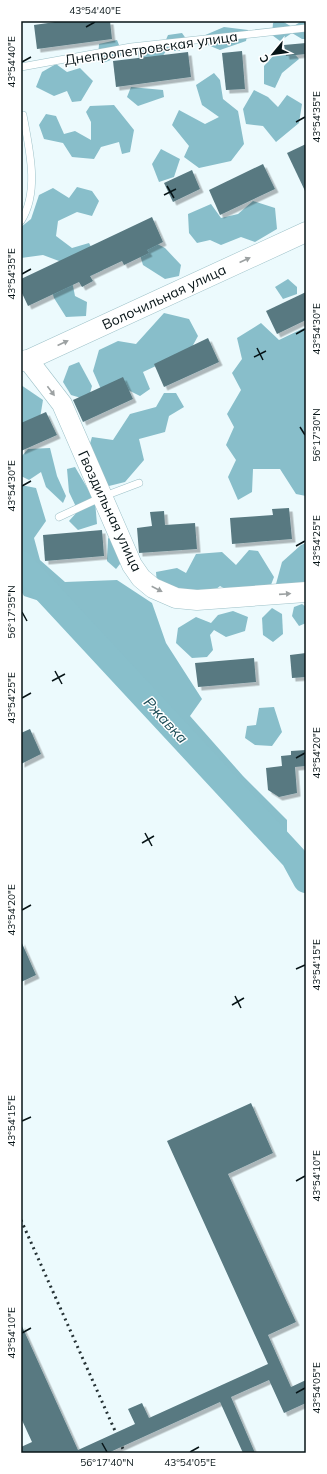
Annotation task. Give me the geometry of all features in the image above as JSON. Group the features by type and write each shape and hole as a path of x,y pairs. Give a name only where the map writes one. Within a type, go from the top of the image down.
{"street":[{"name":"Волочильная улица","path":"24,360 306,232"},
{"name":"Гвоздильная улица","path":"24,360 62,404 132,565 141,578 153,588 176,598 197,600 306,592"}],"lane":[{"name":"Днепропетровская улица","path":"21,67 131,47 306,28"},
{"path":"21,115 24,115 30,151 31,194 27,212 21,221"},
{"path":"58,517 102,497 139,484"}],"shaded area":[{"path":"276,21 282,21 292,27 302,21 306,21 306,39 302,39 292,33 280,41 272,35 273,23"},
{"path":"224,27 248,30 246,41 220,50 203,43 203,36"},
{"path":"182,33 189,43 179,51 166,51 155,68 140,69 138,51 162,49 168,35"},
{"path":"117,40 123,55 103,63 98,58 99,44"},
{"path":"290,49 299,59 282,73 275,88 264,84 264,66 275,54"},
{"path":"56,64 67,72 80,68 93,81 81,101 72,102 67,91 54,96 36,87 42,72"},
{"path":"214,73 220,80 223,99 238,111 244,144 231,161 199,168 184,157 189,146 172,125 179,110 205,124 219,117 202,105 196,85"},
{"path":"131,87 163,90 164,97 138,106 127,97"},
{"path":"254,90 268,97 278,107 287,95 302,104 299,123 276,142 263,126 246,124 243,109"},
{"path":"114,105 134,130 130,152 122,154 119,142 101,147 94,159 72,157 63,143 44,139 39,125 46,114 56,116 64,134 75,131 91,140 91,122 86,112 90,106"},
{"path":"161,149 180,159 174,177 159,182 152,164"},
{"path":"77,187 92,191 99,201 92,216 77,212 58,221 56,236 72,248 89,243 103,270 86,278 75,267 43,255 21,258 21,227 31,219 39,195 53,188 69,198"},
{"path":"253,201 275,208 277,229 255,242 241,237 221,245 210,240 197,243 189,233 188,214 211,204 221,218 238,214"},
{"path":"148,239 165,248 181,265 179,276 165,279 143,265 138,249"},
{"path":"71,276 75,296 87,302 86,316 66,317 54,298 50,285"},
{"path":"288,279 297,287 297,294 283,299 275,287"},
{"path":"164,313 189,319 198,336 186,358 171,359 143,372 150,389 140,396 120,386 103,394 93,371 99,350 118,341 136,344"},
{"path":"261,323 279,340 304,328 306,329 306,496 296,494 280,469 253,469 252,492 238,500 228,477 236,460 226,445 234,427 227,414 241,390 232,373 242,359 237,338"},
{"path":"79,362 92,386 88,400 71,395 63,382 69,366"},
{"path":"21,385 43,400 39,424 21,433"},
{"path":"164,393 176,393 184,407 169,416 165,432 139,439 144,460 125,482 109,486 98,479 87,453 92,437 113,440 130,414 156,407"},
{"path":"50,448 57,476 66,496 63,503 46,487 41,472 29,480 21,476 21,457 28,449"},
{"path":"75,467 95,501 97,524 78,530 69,521 78,511 69,492 67,469"},
{"path":"21,485 36,488 46,521 34,538 40,560 65,582 117,580 152,603 166,643 202,699 190,716 243,776 287,820 287,840 277,842 224,788 137,694 128,675 103,658 58,607 24,596 21,591"},
{"path":"108,538 117,542 124,559 116,569 107,561"},
{"path":"306,543 306,589 285,590 276,584 282,562 301,545"},
{"path":"249,550 258,551 274,577 269,590 245,600 220,586 201,601 157,585 156,572 177,568 186,573 196,554 222,552 236,565"},
{"path":"302,604 306,607 306,623 299,626 292,616 294,607"},
{"path":"272,608 282,614 283,634 273,642 263,635 262,618"},
{"path":"233,611 248,617 245,631 226,637 214,630 210,635 213,650 207,657 192,658 176,643 178,628 196,617 211,623 218,615"},
{"path":"274,707 282,732 272,746 255,745 245,738 247,726 256,725 259,708"}],"building":[{"path":"62,21 110,21 112,39 37,49 34,25"},
{"path":"306,43 306,54 286,56 284,45"},
{"path":"242,51 245,89 226,90 222,53"},
{"path":"188,52 191,77 116,87 113,61"},
{"path":"306,144 306,193 287,153"},
{"path":"263,164 275,189 220,215 209,190"},
{"path":"192,170 200,189 173,202 164,183"},
{"path":"152,217 163,242 147,250 149,253 124,265 122,261 90,276 93,281 82,287 79,282 28,306 21,291 21,279"},
{"path":"306,292 306,320 277,334 266,311"},
{"path":"208,338 219,362 164,387 154,364"},
{"path":"123,377 133,399 83,422 73,400"},
{"path":"46,412 57,435 21,451 21,423"},
{"path":"289,508 292,539 232,544 230,518 273,515 272,509"},
{"path":"164,511 165,525 195,523 197,549 139,553 137,528 152,526 150,512"},
{"path":"102,530 104,556 45,561 43,535"},
{"path":"306,653 306,677 292,678 290,655"},
{"path":"254,658 256,682 198,687 195,663"},
{"path":"30,729 41,754 21,764 21,733"},
{"path":"306,750 306,766 295,767 297,793 279,797 268,790 266,768 282,766 281,756 291,755 291,751"},
{"path":"21,941 36,975 21,982"},
{"path":"251,1103 273,1153 228,1174 296,1322 268,1335 291,1387 306,1380 306,1403 284,1413 269,1380 231,1397 255,1453 243,1453 220,1402 108,1453 21,1453 21,1447 32,1442 21,1418 21,1324 78,1450 135,1424 128,1409 142,1403 149,1418 268,1364 167,1141"}],"waterway":[{"name":"Ржавка","path":"21,564 294,858 306,880"}],"railway":[{"path":"21,1220 116,1433"},
{"path":"122,1447 125,1453"}]}
